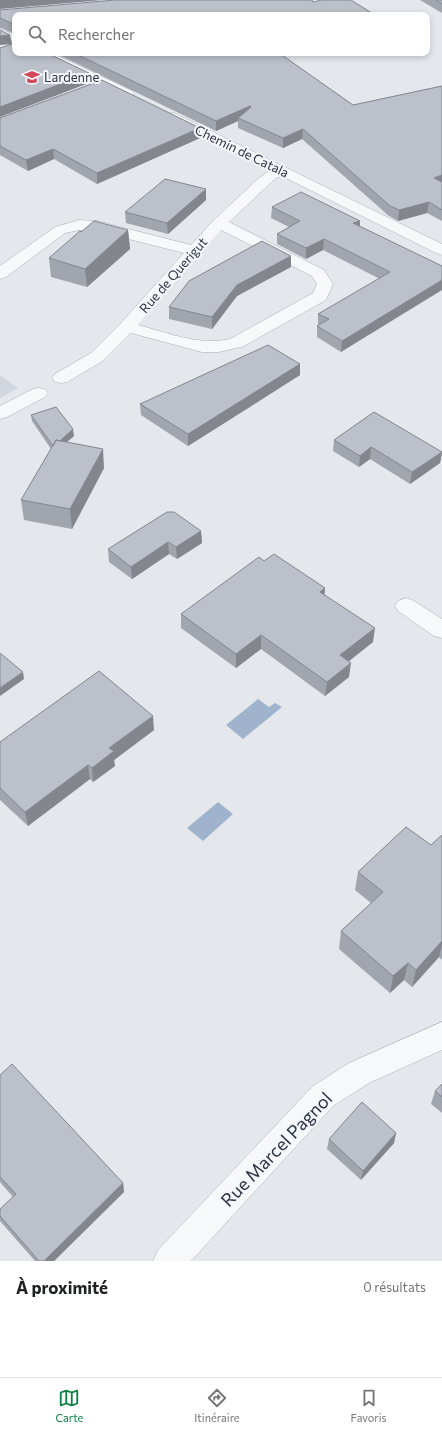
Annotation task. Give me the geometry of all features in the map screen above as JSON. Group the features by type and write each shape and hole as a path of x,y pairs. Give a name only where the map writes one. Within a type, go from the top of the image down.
{"street":[{"path":"0,33 12,39"},
{"path":"48,56 141,101"},
{"path":"91,89 105,83"},
{"name":"Chemin de Catala","path":"162,111 442,250"},
{"name":"Rue de Querigut","path":"61,378 98,357 127,327 219,223 263,182 282,170"},
{"name":"Rue de Querigut","path":"127,327 202,347 220,347 236,343 320,296 325,284 318,273 219,223"},
{"path":"0,274 60,230 79,225 97,226 194,251"},
{"path":"0,414 39,393"},
{"path":"406,606 442,630"},
{"name":"Rue Marcel Pagnol","path":"169,1261 323,1096 359,1073 442,1036"}],"shaded area":[{"path":"0,375 18,388 0,398"}],"water":[{"path":"258,699 269,707 275,703 282,707 243,739 226,725"},
{"path":"218,802 233,814 203,841 187,828"}],"building":[{"path":"115,0 312,0 313,2 322,0 351,0 370,12 12,12 12,24 0,18 0,10"},
{"path":"436,0 442,0 442,4"},
{"path":"0,30 10,35 0,36"},
{"path":"12,44 12,56 53,56 89,73 0,107 0,48"},
{"path":"80,56 283,56 353,105 442,86 442,175 434,178 442,182 442,210 429,202 399,210 390,206 303,129 283,138 238,118 251,107 250,106 216,121"},
{"path":"102,80 200,128 97,173 53,149 26,160 0,146 0,118"},
{"path":"165,179 206,189 167,223 125,212"},
{"path":"301,192 360,221 353,223 442,266 442,280 342,341 317,326 329,319 318,314 390,272 324,239 306,248 277,234 300,221 272,207"},
{"path":"94,221 128,230 85,269 49,258 80,231 81,232"},
{"path":"262,241 291,256 237,285 212,317 169,307 189,281"},
{"path":"268,345 300,364 188,434 140,404"},
{"path":"56,407 73,429 60,441 56,440 53,446 31,415"},
{"path":"374,412 442,452 412,472 371,447 360,456 334,440"},
{"path":"56,440 103,449 70,509 21,500"},
{"path":"167,512 174,512 201,531 176,547 168,542 131,567 108,549"},
{"path":"274,554 325,588 320,592 375,628 340,655 351,663 327,682 261,635 236,654 181,614 259,557 264,561"},
{"path":"0,653 23,672 0,688"},
{"path":"99,671 153,716 109,748 114,751 92,768 88,765 25,812 0,788 0,742"},
{"path":"406,827 431,845 442,835 442,941 416,970 408,963 393,976 341,931 383,892 358,872"},
{"path":"12,1064 123,1183 44,1261 39,1261 0,1216 0,1209 16,1194 0,1177 0,1075"},
{"path":"442,1084 442,1097 435,1091"},
{"path":"362,1102 396,1133 363,1171 329,1139"}],"place":[{"name":"Lardenne","path":"32,77"}]}
